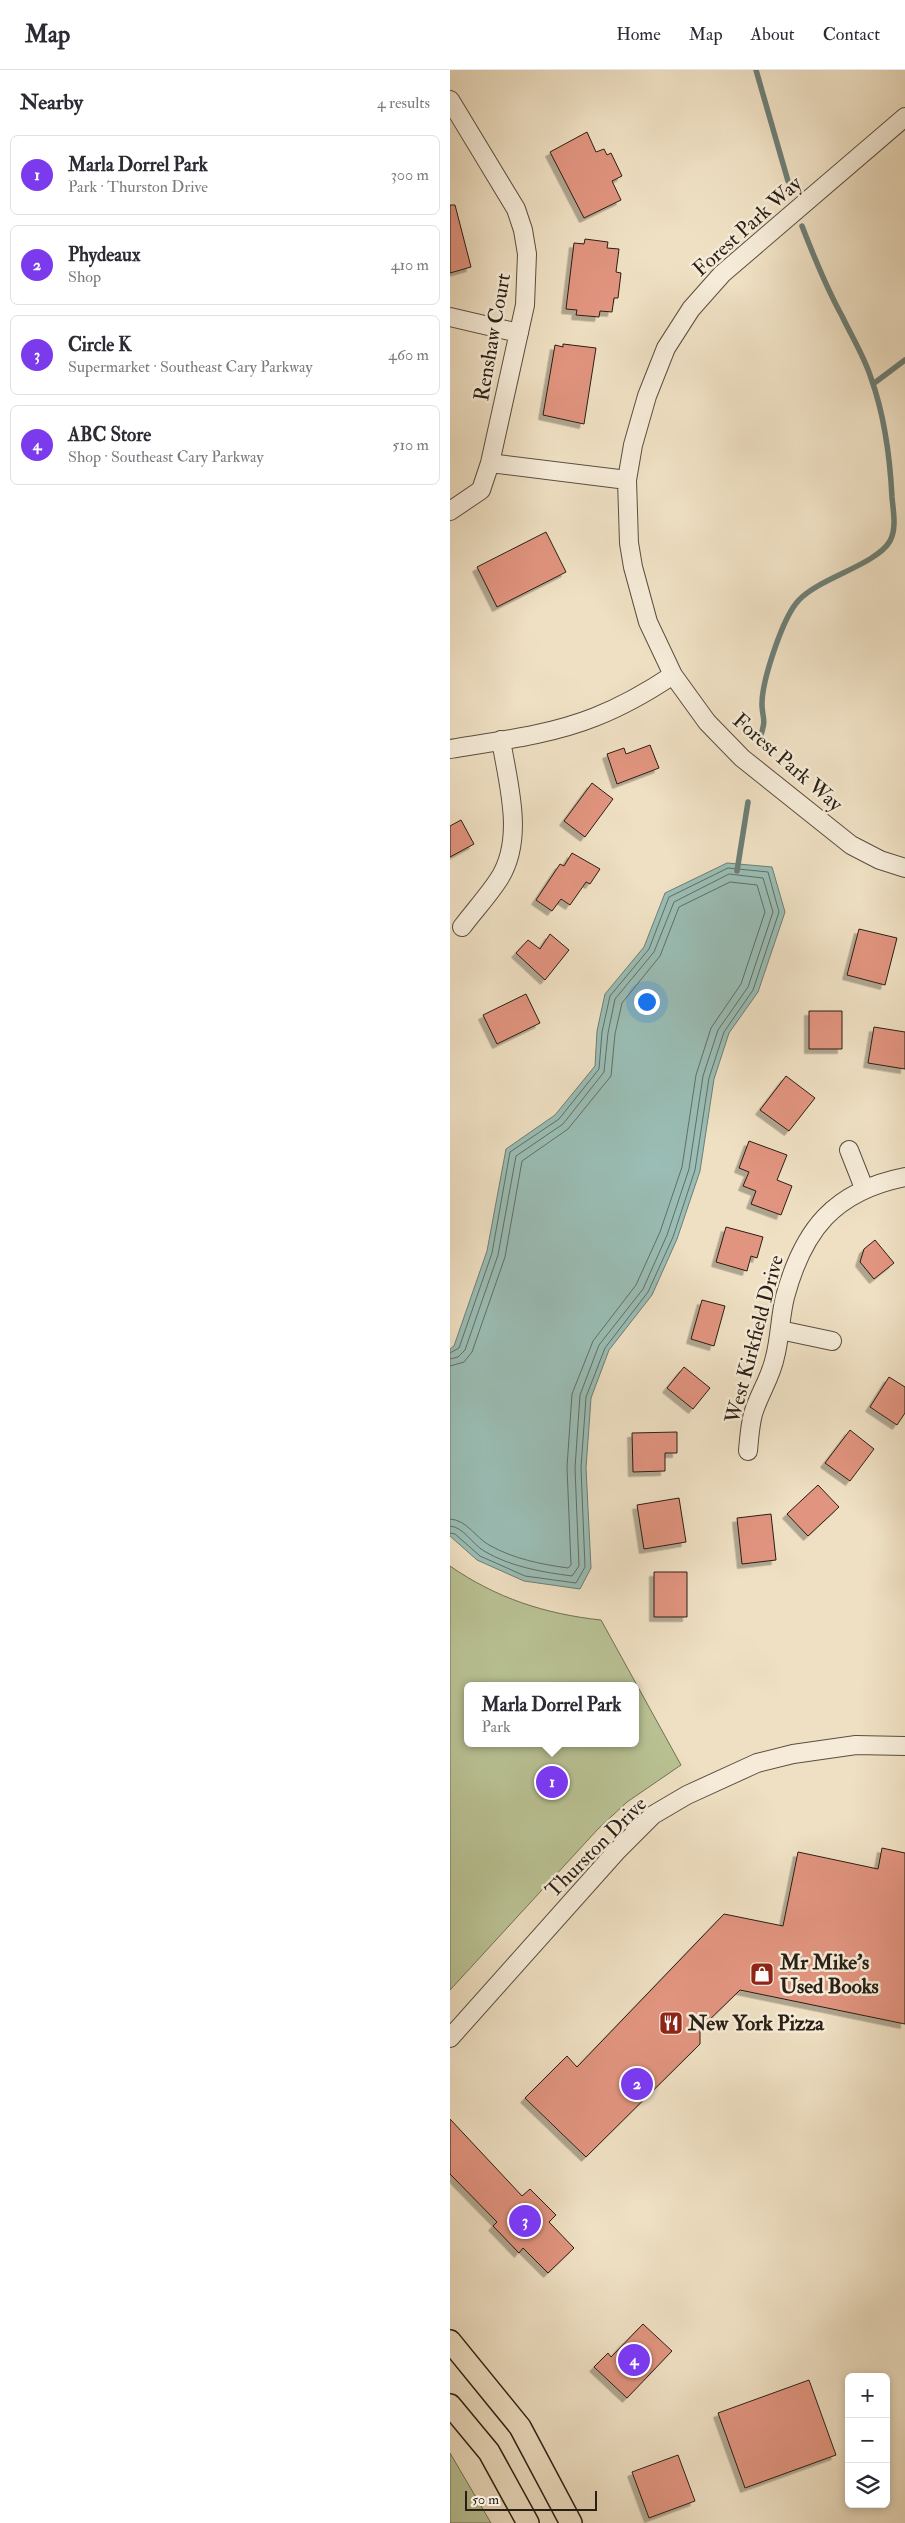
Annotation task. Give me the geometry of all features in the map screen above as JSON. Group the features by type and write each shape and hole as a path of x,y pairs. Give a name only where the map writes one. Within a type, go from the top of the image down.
{"main road":[{"path":"450,2341 520,2427 571,2523"},
{"path":"450,2405 489,2452 528,2523"}],"street":[{"name":"Renshaw Court","path":"450,100 505,187 516,209 523,230 527,277 519,333 490,463 481,490 450,511"},
{"name":"Forest Park Way","path":"905,117 722,274 691,309 666,348 647,396 633,445 627,480 629,543 633,567 648,622 673,675 707,722 742,758 851,845 880,860 905,868"},
{"path":"450,318 519,333"},
{"path":"490,463 627,480"},
{"path":"450,749 566,726 595,717 673,675"},
{"path":"462,927 500,877 512,844 512,811 501,740"},
{"path":"849,1150 864,1188"},
{"name":"West Kirkfield Drive","path":"748,1451 753,1414 770,1377 785,1299 799,1256 812,1232 843,1202 864,1188 905,1177"},
{"path":"780,1330 832,1341"},
{"name":"Thurston Drive","path":"450,2038 616,1852 653,1815 696,1791 757,1763 793,1754 856,1745 905,1746"}],"green space":[{"path":"450,1566 485,1587 522,1603 560,1614 601,1620 635,1682 464,1682 464,1747 639,1747 639,1689 681,1765 627,1802 598,1829 450,1990"},
{"path":"450,2453 491,2523 450,2523"}],"water":[{"path":"727,863 772,867 785,912 758,992 729,1033 714,1079 700,1171 677,1239 652,1295 609,1350 591,1398 586,1468 591,1568 580,1589 524,1581 477,1560 450,1536 450,1349 454,1346 487,1251 506,1149 555,1115 595,1066 597,1031 605,994 644,947 665,893"}],"building":[{"path":"587,132 596,152 604,149 607,155 611,153 622,176 612,181 621,200 584,218 550,152"},
{"path":"450,205 455,205 471,267 450,273"},
{"path":"585,239 608,242 607,248 619,249 616,272 621,273 618,298 614,298 612,312 600,311 599,317 576,315 577,310 566,309 574,243 584,244"},
{"path":"563,344 596,348 584,424 543,415 555,345 563,347"},
{"path":"546,532 566,572 497,607 477,567"},
{"path":"650,745 659,768 617,784 607,754 624,748 626,754"},
{"path":"592,783 613,799 585,837 564,821"},
{"path":"461,820 474,844 450,857 450,826"},
{"path":"572,853 600,869 590,884 586,882 570,905 561,899 552,911 536,900 560,864 564,866"},
{"path":"859,929 897,938 885,985 847,975"},
{"path":"550,934 569,950 545,980 516,953 528,940 540,949"},
{"path":"526,994 540,1023 497,1044 483,1015"},
{"path":"809,1011 842,1011 842,1049 809,1049"},
{"path":"874,1027 905,1032 905,1069 868,1063"},
{"path":"786,1076 815,1098 789,1131 760,1110"},
{"path":"749,1141 787,1155 777,1180 792,1186 781,1215 751,1204 756,1191 743,1186 749,1172 739,1168"},
{"path":"726,1227 763,1237 757,1258 751,1256 747,1271 716,1262"},
{"path":"875,1240 894,1263 874,1279 860,1262 864,1249"},
{"path":"702,1300 725,1306 714,1346 691,1339"},
{"path":"684,1367 710,1388 693,1409 667,1388"},
{"path":"889,1377 905,1387 905,1413 897,1425 870,1407"},
{"path":"850,1430 874,1449 850,1481 825,1463"},
{"path":"677,1432 677,1453 665,1453 665,1471 633,1472 632,1433"},
{"path":"818,1485 839,1507 808,1536 787,1514"},
{"path":"679,1498 686,1542 644,1549 637,1505"},
{"path":"771,1514 776,1560 742,1564 737,1518"},
{"path":"654,1572 687,1572 687,1617 654,1617"},
{"path":"882,1848 905,1853 905,2024 740,1990 700,2029 700,2044 586,2157 525,2098 567,2056 577,2067 724,1914 783,1926 798,1852 878,1869"},
{"path":"450,2119 522,2196 530,2189 556,2215 549,2222 574,2248 548,2273 523,2248 519,2253 493,2226 497,2222 450,2174"},
{"path":"643,2324 672,2351 627,2398 594,2367 608,2353 611,2357"},
{"path":"809,2380 836,2455 745,2488 718,2413"},
{"path":"678,2455 695,2501 649,2518 632,2472"}],"waterway":[{"path":"756,70 788,181"},
{"path":"761,735 764,722 762,706 765,682 774,650 793,608 808,592 883,550 890,541 894,525 888,452 876,392 865,362 825,283 802,226"},
{"path":"873,384 905,360"},
{"path":"737,871 748,802"}],"place":[{"name":"Marla Dorrel Park","path":"552,1782"},
{"name":"Mr Mike's Used Books","path":"762,1974"},
{"name":"New York Pizza","path":"671,2023"},
{"name":"Phydeaux","path":"637,2084"},
{"name":"Circle K","path":"525,2221"},
{"name":"ABC Store","path":"634,2360"}]}
